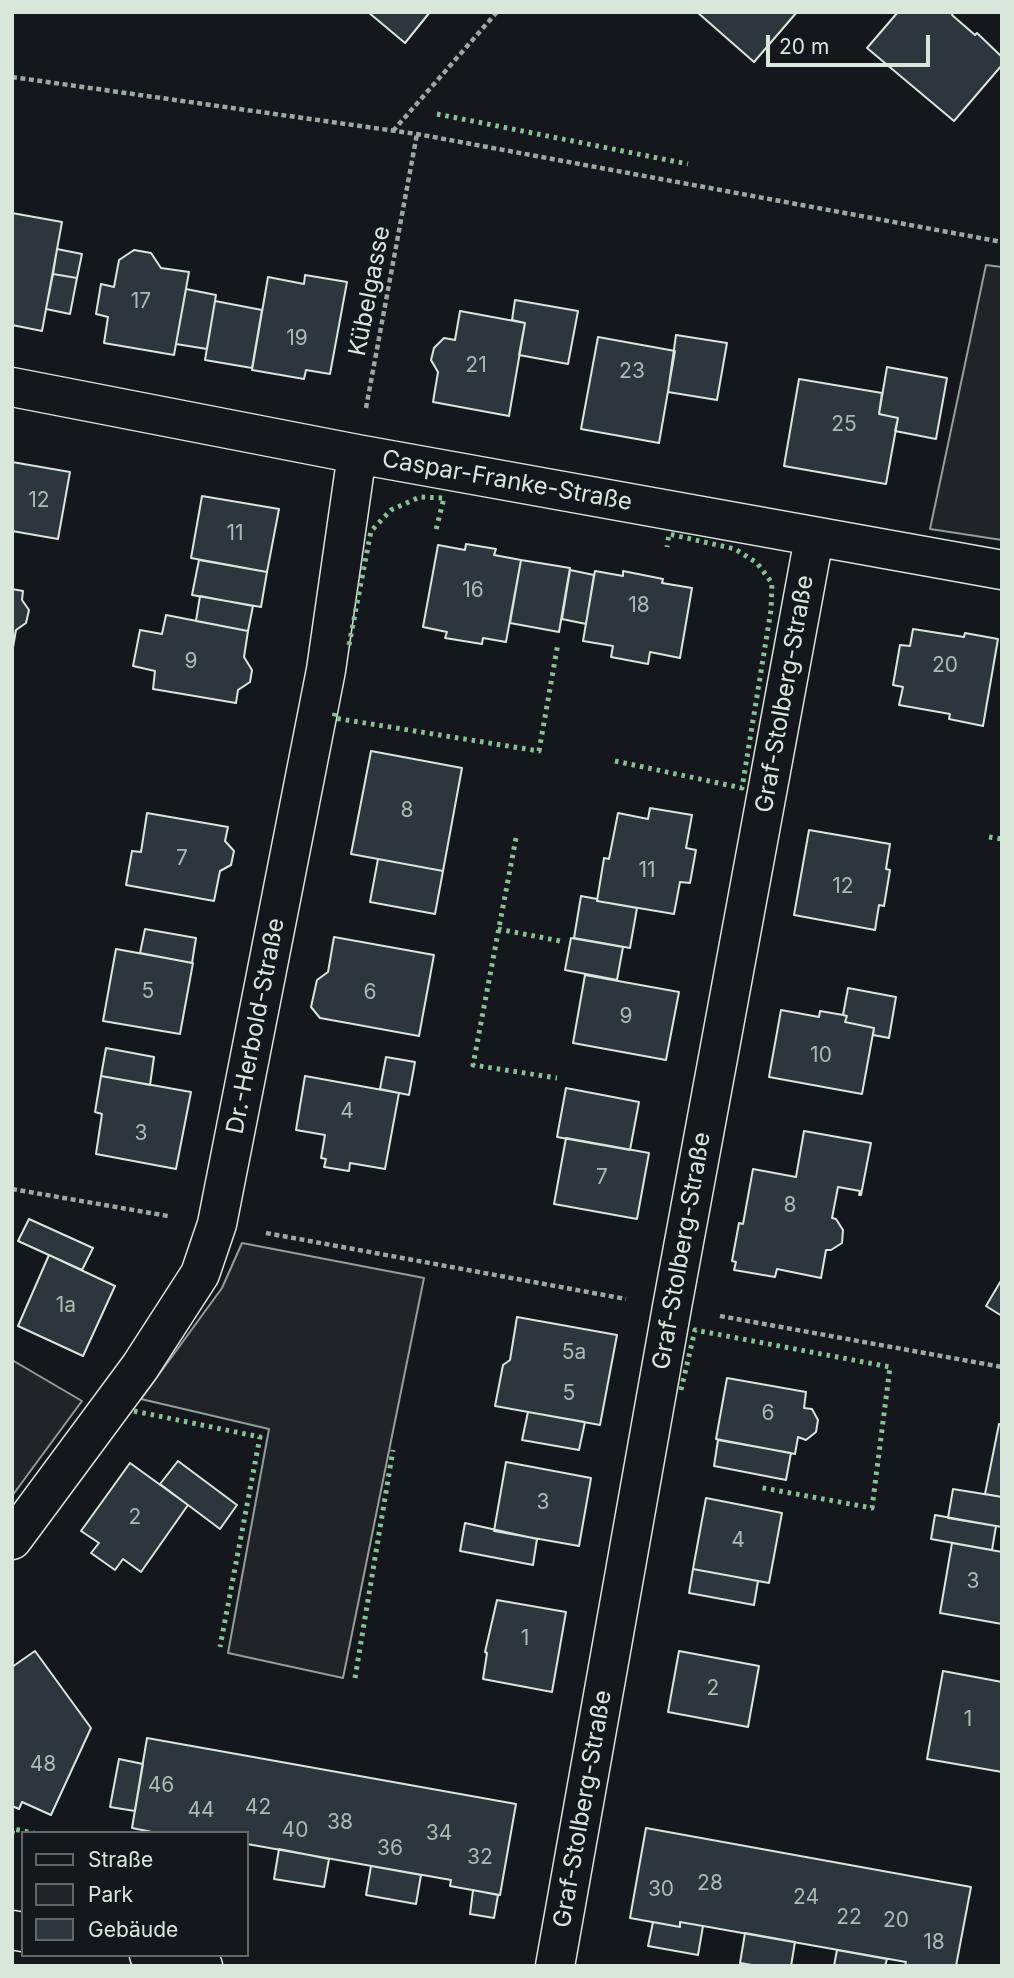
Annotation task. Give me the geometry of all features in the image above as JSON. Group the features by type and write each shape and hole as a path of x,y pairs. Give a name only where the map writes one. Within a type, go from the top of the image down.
{"street":[{"name":"Caspar-Franke-Straße","path":"12,387 357,454 1002,570"},
{"name":"Dr.-Herbold-Straße","path":"12,1540 155,1344 200,1274 217,1224 326,670 357,454"},
{"name":"Graf-Stolberg-Straße","path":"555,1966 672,1307 814,537"},
{"path":"159,1957 203,1966"}],"path":[{"path":"393,131 497,12"},
{"path":"12,78 417,134 1002,242"},
{"name":"Kübelgasse","path":"357,454 417,134"},
{"path":"12,1189 1002,1367"}],"green space":[{"path":"986,265 1002,267 1002,540 930,529"},
{"path":"242,1243 424,1278 343,1678 228,1653 269,1429 141,1399 222,1288"},
{"path":"12,1360 82,1401 12,1496"}],"building":[{"path":"368,12 430,12 405,43"},
{"path":"697,12 797,12 754,62"},
{"path":"898,12 953,12 952,15 975,35 977,33 1002,57 1002,65 954,121 867,48"},
{"path":"12,213 62,222 42,331 12,325"},
{"path":"57,249 82,254 77,278 53,274"},
{"path":"134,250 151,253 161,268 189,272 174,355 104,343 108,317 96,314 101,284 114,287 119,260"},
{"path":"53,274 77,278 70,314 46,309"},
{"path":"305,275 347,282 330,374 306,370 304,379 252,370 268,277 304,284"},
{"path":"186,289 216,295 207,349 176,344"},
{"path":"515,300 578,311 568,364 519,355 525,323 512,320"},
{"path":"215,301 262,310 252,368 205,360"},
{"path":"460,311 525,323 509,416 433,402 438,372 431,360 434,348 444,338 455,340"},
{"path":"676,335 727,343 717,400 668,392"},
{"path":"598,337 675,351 659,443 581,429"},
{"path":"887,367 947,378 936,439 895,431 898,418 879,414"},
{"path":"799,379 882,393 879,414 898,418 886,484 784,466"},
{"path":"12,462 70,472 58,539 12,531"},
{"path":"202,496 279,509 267,572 191,558"},
{"path":"466,544 496,549 494,555 521,560 506,642 483,638 482,644 445,638 447,632 423,627 438,545 465,550"},
{"path":"199,560 267,572 261,607 192,595"},
{"path":"521,560 570,568 559,632 510,623"},
{"path":"570,570 594,575 586,624 562,619"},
{"path":"595,571 623,576 623,571 663,579 662,583 692,588 680,658 650,652 648,664 611,657 613,646 583,641"},
{"path":"12,589 23,591 22,600 29,610 26,623 16,630 12,653"},
{"path":"200,596 253,606 248,631 196,621"},
{"path":"166,615 248,631 244,657 252,670 250,682 238,690 236,703 153,689 155,671 133,666 140,630 162,634"},
{"path":"913,629 964,637 965,633 998,639 983,726 949,719 950,714 899,705 903,687 893,685 900,645 910,646"},
{"path":"371,751 462,768 443,871 351,854"},
{"path":"650,808 692,815 686,848 696,850 690,883 680,882 674,914 597,901 604,858 609,859 618,813 648,819"},
{"path":"147,813 228,827 225,841 234,851 231,865 220,871 214,901 126,885 132,851 141,852"},
{"path":"809,830 890,844 886,869 890,870 884,906 879,905 875,930 794,915"},
{"path":"378,859 443,871 435,914 370,902"},
{"path":"581,896 637,908 630,948 574,938"},
{"path":"145,929 196,938 192,963 140,953"},
{"path":"334,937 434,955 419,1036 320,1018 311,1007 317,980 328,972"},
{"path":"571,938 623,947 617,980 565,970"},
{"path":"116,949 193,963 180,1034 103,1021"},
{"path":"585,975 679,992 666,1060 573,1043"},
{"path":"848,988 896,997 889,1038 873,1035 874,1028 845,1022 847,1016 843,1015"},
{"path":"781,1010 819,1017 820,1011 843,1015 847,1016 845,1022 874,1028 862,1094 769,1077"},
{"path":"106,1048 154,1057 150,1085 101,1076"},
{"path":"386,1057 415,1062 409,1095 380,1089"},
{"path":"101,1076 191,1092 176,1169 96,1154 102,1114 95,1112"},
{"path":"305,1076 399,1093 385,1169 350,1163 349,1171 324,1167 326,1159 321,1158 325,1135 296,1130"},
{"path":"566,1088 639,1102 630,1150 557,1137"},
{"path":"804,1131 871,1143 861,1195 860,1191 838,1187 832,1218 836,1219 843,1230 842,1243 826,1250 821,1278 777,1269 775,1277 734,1270 736,1262 732,1261 739,1223 743,1224 753,1169 796,1177"},
{"path":"566,1138 649,1153 637,1219 554,1204"},
{"path":"29,1219 93,1248 82,1270 18,1241"},
{"path":"49,1255 115,1286 83,1356 18,1326"},
{"path":"1002,1279 1002,1316 986,1306"},
{"path":"517,1317 617,1335 600,1425 495,1406 503,1365 510,1360"},
{"path":"727,1378 806,1392 804,1408 812,1409 818,1420 816,1432 806,1440 798,1437 795,1454 716,1439"},
{"path":"528,1412 585,1422 579,1450 522,1440"},
{"path":"999,1424 1002,1425 1002,1497 985,1494"},
{"path":"718,1440 791,1453 786,1480 714,1466"},
{"path":"178,1461 237,1505 220,1529 160,1484"},
{"path":"506,1462 591,1478 579,1546 494,1531"},
{"path":"130,1463 188,1505 141,1572 123,1559 115,1570 91,1553 99,1543 81,1531"},
{"path":"953,1489 1002,1497 1002,1527 948,1518"},
{"path":"706,1498 782,1513 769,1583 693,1569"},
{"path":"935,1515 996,1526 992,1550 931,1539"},
{"path":"465,1523 537,1539 533,1565 460,1551"},
{"path":"952,1543 1002,1552 1002,1624 940,1613"},
{"path":"693,1569 758,1581 754,1605 689,1593"},
{"path":"497,1600 566,1612 552,1692 483,1679 485,1652"},
{"path":"35,1651 91,1728 51,1815 22,1802 19,1809 12,1806 12,1667"},
{"path":"679,1651 759,1666 748,1727 668,1712"},
{"path":"943,1671 1002,1682 1002,1772 927,1759"},
{"path":"147,1738 516,1804 500,1895 450,1886 451,1880 248,1844 248,1831 147,1831 132,1828"},
{"path":"119,1759 143,1764 135,1811 110,1807"},
{"path":"646,1828 971,1887 956,1966 905,1966 906,1962 703,1926 680,1922 680,1927 630,1918"},
{"path":"279,1849 329,1859 324,1887 274,1879"},
{"path":"371,1866 421,1875 416,1904 366,1895"},
{"path":"473,1890 498,1895 494,1918 470,1914"},
{"path":"653,1922 680,1927 680,1922 703,1926 698,1955 648,1946"},
{"path":"745,1933 795,1942 791,1966 740,1963"},
{"path":"837,1950 887,1959 885,1966 834,1966"}],"hedge":[{"path":"437,114 688,164"},
{"path":"349,645 371,531 391,510 420,497 444,498 435,534"},
{"path":"615,761 742,788 771,610 772,583 757,563 735,549 669,534 667,547"},
{"path":"335,713 334,718 539,751 558,643"},
{"path":"989,837 1002,839"},
{"path":"516,838 473,1065 557,1078"},
{"path":"498,929 560,941"},
{"path":"681,1390 695,1330 890,1367 872,1508 758,1487"},
{"path":"134,1411 260,1437 220,1647"},
{"path":"355,1678 393,1450"},
{"path":"12,1834 13,1829 24,1831"}]}
